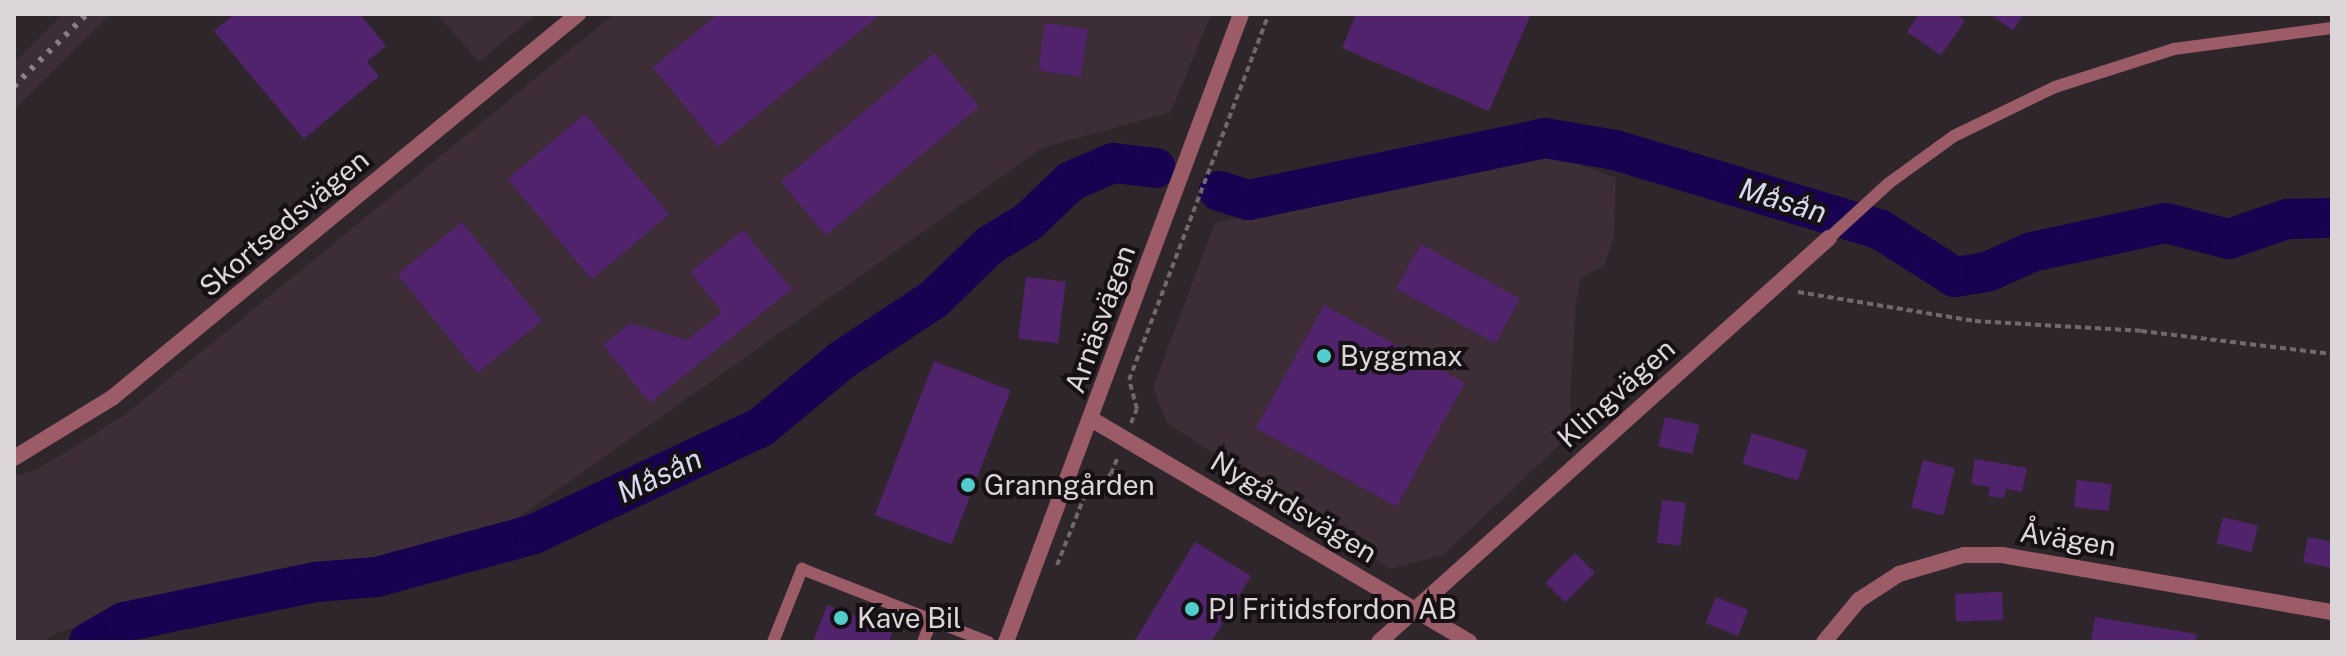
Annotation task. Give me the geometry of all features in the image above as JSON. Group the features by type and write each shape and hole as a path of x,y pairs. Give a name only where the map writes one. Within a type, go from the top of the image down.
{"street":[{"name":"Skortsedsvägen","path":"14,458 112,398 578,14"},
{"name":"Arnäsvägen","path":"1006,642 1241,14"},
{"name":"Klingvägen","path":"1379,642 1772,285 1829,238"},
{"name":"Nygårdsvägen","path":"1091,419 1469,642"},
{"name":"Åvägen","path":"1824,642 1859,600 1899,574 1964,555 2002,555 2332,612"}],"lane":[{"name":"Klingvägen","path":"1829,238 1889,183 1954,136 2055,87 2174,49 2332,28"},
{"path":"773,642 802,569 988,642"},
{"path":"923,642 932,620"}],"path":[{"path":"1056,569 1085,495 1111,474 1126,439 1137,409 1129,380 1269,14"},
{"path":"1772,285 1824,298 1975,321 2141,331 2332,354"}],"shaded area":[{"path":"63,14 111,14 14,110 14,63"},
{"path":"437,14 537,14 479,62"},
{"path":"614,14 1211,14 1171,112 1042,148 485,541 271,578 59,632 44,642 14,642 14,476 38,469 123,416"},
{"path":"1548,153 1616,178 1614,237 1604,266 1581,278 1576,299 1570,402 1574,431 1443,555 1390,569 1167,423 1153,387 1215,223"}],"building":[{"path":"235,14 360,14 386,46 367,62 379,76 304,139 214,31"},
{"path":"718,14 881,14 718,147 653,67"},
{"path":"1356,14 1531,14 1489,111 1342,48"},
{"path":"1919,14 1957,14 1965,21 1941,55 1907,32"},
{"path":"1989,14 2024,14 2013,30"},
{"path":"1045,23 1088,29 1081,77 1038,71"},
{"path":"934,53 979,107 826,235 781,182"},
{"path":"585,114 669,214 592,279 508,179"},
{"path":"462,222 542,321 477,373 397,274"},
{"path":"743,230 792,289 650,403 603,345 630,323 687,340 722,312 690,272"},
{"path":"1421,244 1520,299 1495,343 1396,289"},
{"path":"1026,277 1066,282 1058,343 1018,339"},
{"path":"1324,305 1465,383 1396,506 1256,428"},
{"path":"934,361 1011,390 951,544 875,515"},
{"path":"1665,417 1699,425 1692,454 1658,446"},
{"path":"1752,433 1807,450 1798,481 1743,464"},
{"path":"1975,459 2027,468 2022,492 2006,489 2004,498 1988,496 1990,487 1971,484"},
{"path":"1923,460 1955,468 1943,516 1911,508"},
{"path":"2077,480 2112,484 2108,511 2074,507"},
{"path":"1662,500 1686,503 1681,546 1657,543"},
{"path":"2223,517 2258,526 2251,552 2216,543"},
{"path":"2308,537 2332,542 2332,568 2303,562"},
{"name":"PJ Fritidsfordon AB","path":"1195,542 1251,576 1211,642 1134,642"},
{"path":"1575,553 1595,573 1565,602 1545,583"},
{"path":"2002,592 2003,620 1956,622 1955,594"},
{"path":"1716,597 1748,610 1738,636 1706,623"},
{"name":"Kave Bil","path":"827,605 893,630 889,642 813,642"},
{"path":"2095,617 2197,634 2195,642 2091,642"}],"waterway":[{"name":"Måsån","path":"1219,191 1249,200 1545,138 1615,150 1879,229 1955,277 1987,272 2032,252 2166,223 2229,239 2287,219 2332,218"},
{"name":"Måsån","path":"89,642 124,622 315,582 377,577 534,534 761,427 842,360 934,299 990,245 1028,222 1071,181 1113,163 1156,168"}],"railway":[{"path":"14,86 87,14"}],"place":[{"name":"Byggmax","path":"1324,356"},
{"name":"Granngården","path":"968,485"},
{"name":"PJ Fritidsfordon AB","path":"1192,609"},
{"name":"Kave Bil","path":"841,618"}]}
